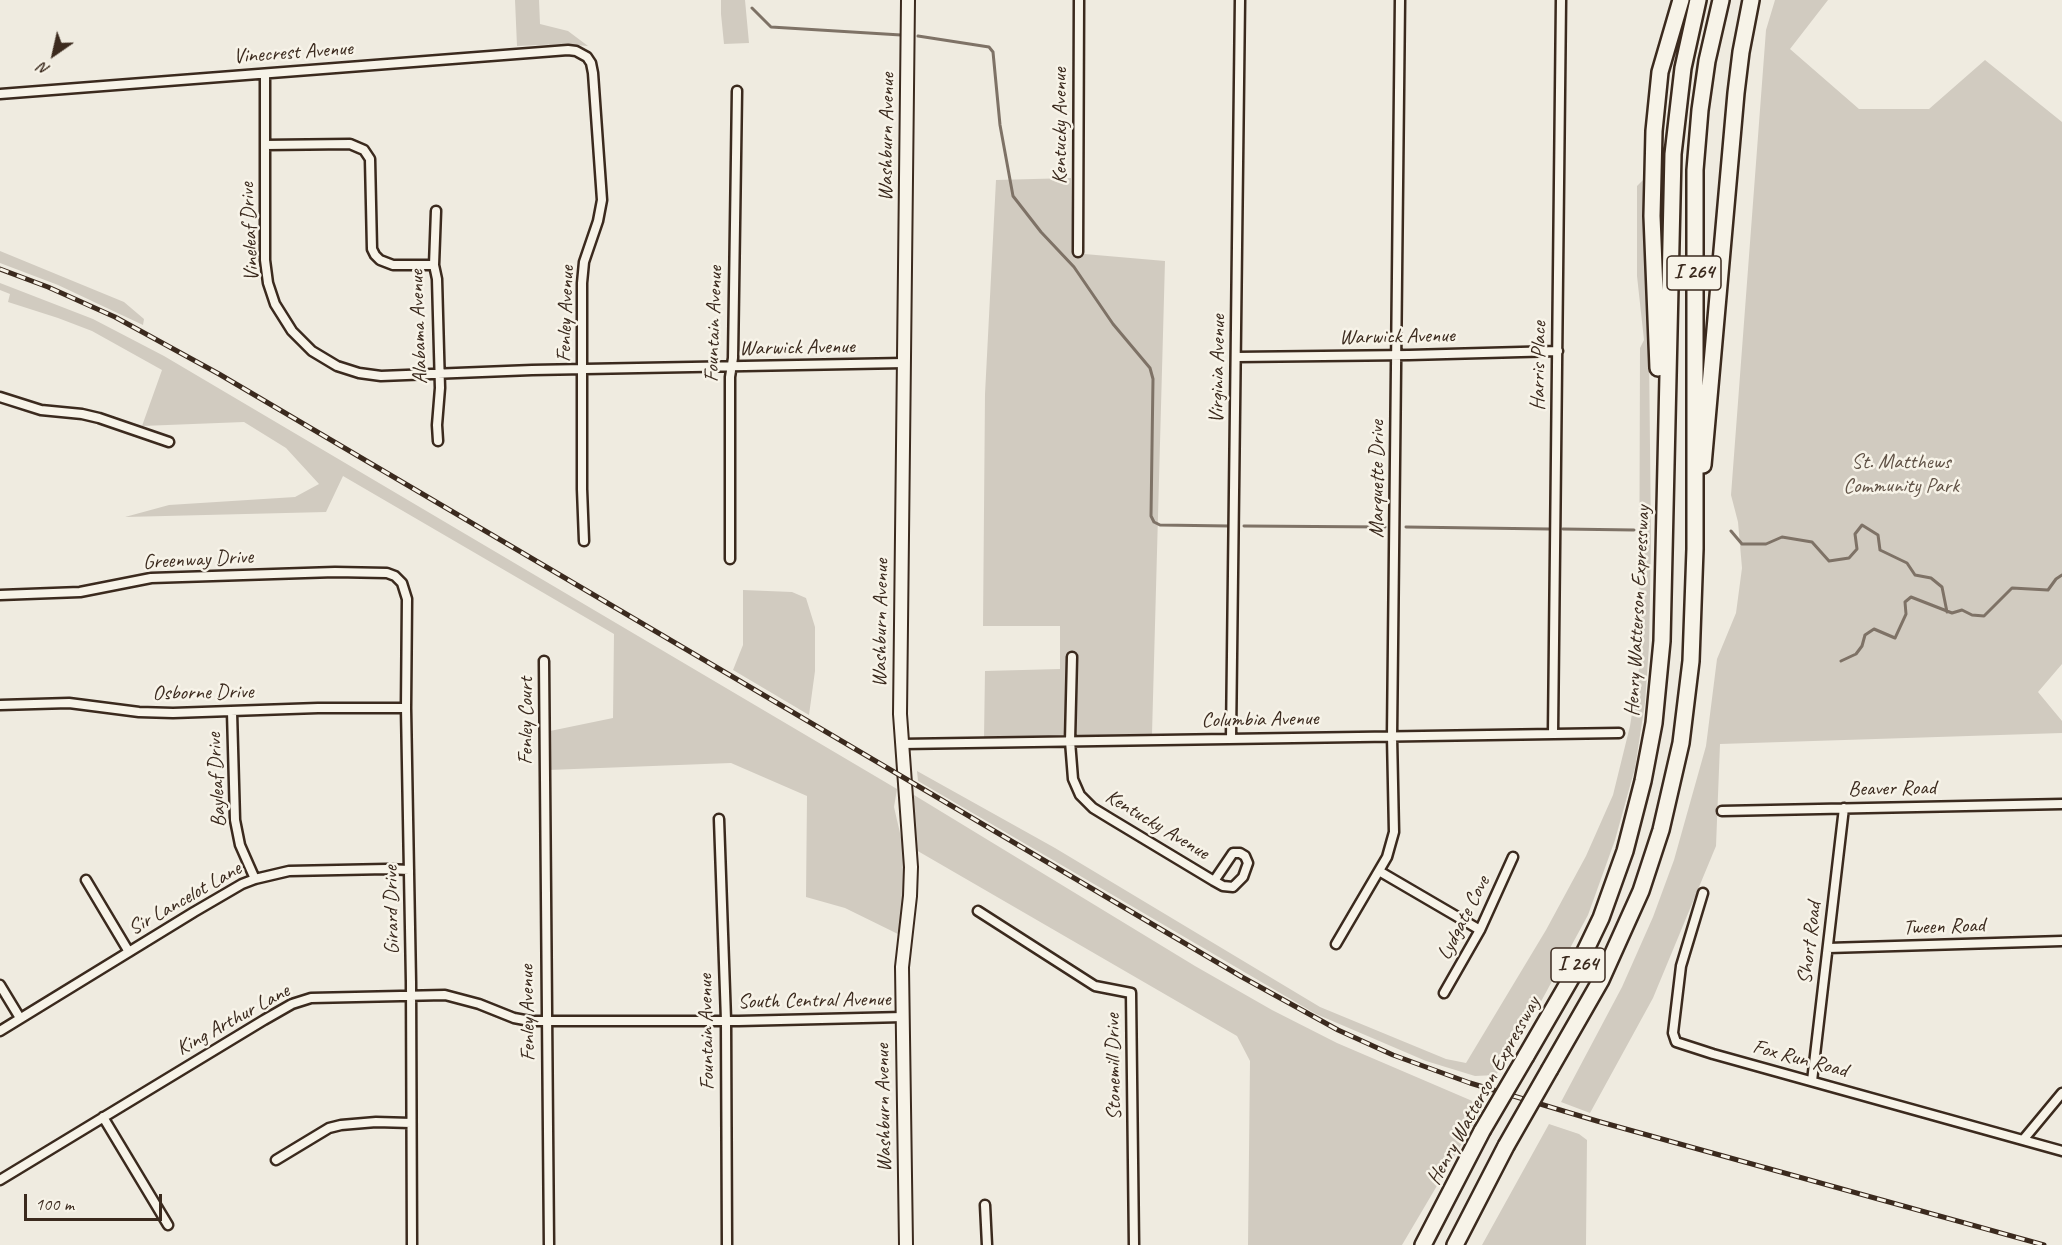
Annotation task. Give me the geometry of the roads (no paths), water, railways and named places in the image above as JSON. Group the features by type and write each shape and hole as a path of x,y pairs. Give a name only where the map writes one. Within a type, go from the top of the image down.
{"highway":[{"path":"1663,530 1652,167 1660,72 1681,0"},
{"name":"Henry Watterson Expressway","path":"1423,1245 1482,1131 1577,968 1601,918 1625,850 1650,752 1658,696 1662,641 1674,154 1683,68 1698,0"},
{"name":"I 264","path":"1456,1245 1506,1146 1601,980 1617,946 1649,872 1677,764 1689,687 1695,549 1695,170 1704,84 1721,0"},
{"path":"1695,549 1715,347 1736,93 1751,0"},
{"path":"1418,1245 1449,1195"}],"street":[{"name":"Washburn Avenue","path":"906,1245 902,967 911,867 900,703 908,0"},
{"name":"Kentucky Avenue","path":"1078,252 1079,0"},
{"name":"Virginia Avenue","path":"1231,738 1240,0"},
{"name":"Marquette Drive","path":"1336,944 1379,871 1390,849 1394,832 1392,736 1400,0"},
{"name":"Harris Place","path":"1553,733 1561,0"},
{"name":"Vinecrest Avenue","path":"0,94 568,50 576,51 586,57"},
{"name":"Fenley Avenue","path":"584,542 582,272 602,200 593,73 591,63 586,57"},
{"name":"Vineleaf Drive","path":"265,74 267,272 275,304 292,331 312,351 337,366 359,373 381,376 439,374"},
{"name":"Fountain Avenue","path":"730,558 730,377 737,91"},
{"path":"265,145 350,144 364,150 370,159 372,249 375,255 380,260 393,265 434,264"},
{"name":"Alabama Avenue","path":"436,211 434,264 437,279 438,441"},
{"name":"Warwick Avenue","path":"1237,357 1558,351"},
{"name":"Warwick Avenue","path":"439,374 904,363"},
{"path":"0,396 41,410 99,418 169,442"},
{"name":"Greenway Drive","path":"0,595 80,592 151,578 335,572 387,573 397,577"},
{"name":"Girard Drive","path":"397,577 406,590 407,598 406,708 412,1245"},
{"name":"Kentucky Avenue","path":"1072,657 1070,741 1073,779 1084,800 1111,819 1214,881 1229,888 1237,884 1247,868 1248,863 1245,856 1233,853 1214,881"},
{"name":"Fenley Court","path":"544,661 544,782"},
{"name":"Osborne Drive","path":"0,705 69,703 139,712 406,708"},
{"name":"Bayleaf Drive","path":"232,712 235,819 240,845 255,879"},
{"name":"Columbia Avenue","path":"902,744 1619,732"},
{"name":"Fenley Avenue","path":"544,782 549,1245"},
{"name":"Beaver Road","path":"1722,811 2062,804"},
{"name":"Short Road","path":"1812,1081 1844,808"},
{"name":"Fountain Avenue","path":"719,819 726,1020 727,1245"},
{"name":"Lydgate Cove","path":"1444,993 1480,930 1513,857"},
{"name":"Sir Lancelot Lane","path":"0,1031 232,889 255,879 289,871 409,870"},
{"path":"1379,871 1480,930"},
{"path":"86,880 129,952"},
{"name":"Fox Run Road","path":"1703,893 1681,966 1673,1033 1674,1040 1678,1043 2062,1151"},
{"name":"Stonemill Drive","path":"978,911 1095,986 1131,993 1134,1245"},
{"name":"Tween Road","path":"1828,948 2062,941"},
{"path":"0,985 20,1018"},
{"name":"King Arthur Lane","path":"0,1180 292,1004 311,998 452,997 514,1018 546,1021"},
{"name":"South Central Avenue","path":"546,1021 903,1017"},
{"path":"2023,1140 2062,1093"},
{"path":"104,1117 168,1225"},
{"path":"276,1160 329,1128 376,1122 411,1123"},
{"path":"985,1205 987,1245"}],"waterway":[{"path":"752,8 771,27 901,35"},
{"path":"918,36 989,47 993,52 1000,125 1013,196 1041,232 1074,267 1113,324 1150,368 1153,379 1151,516 1154,522 1160,525 1229,526"},
{"path":"1731,531 1742,544 1766,544 1782,537 1812,542 1829,561 1849,558 1857,549 1855,534 1862,525 1878,535 1880,550 1907,563 1915,575 1931,578 1942,587 1947,612"},
{"path":"1244,526 1385,527"},
{"path":"1406,527 1549,529"},
{"path":"1563,529 1634,530"},
{"path":"1841,661 1856,654 1862,646 1865,635 1874,629 1895,638 1906,614 1905,602 1911,597 1952,613 1962,610 1972,615 1984,616 2012,588 2048,590 2062,575"}],"railway":[{"path":"0,269 48,287 115,317 219,374 1242,977 1338,1030 1393,1055 1470,1083 1597,1121 2044,1245"}],"park label":[{"name":"St. Matthews Community Park","path":"1901,474"}]}
